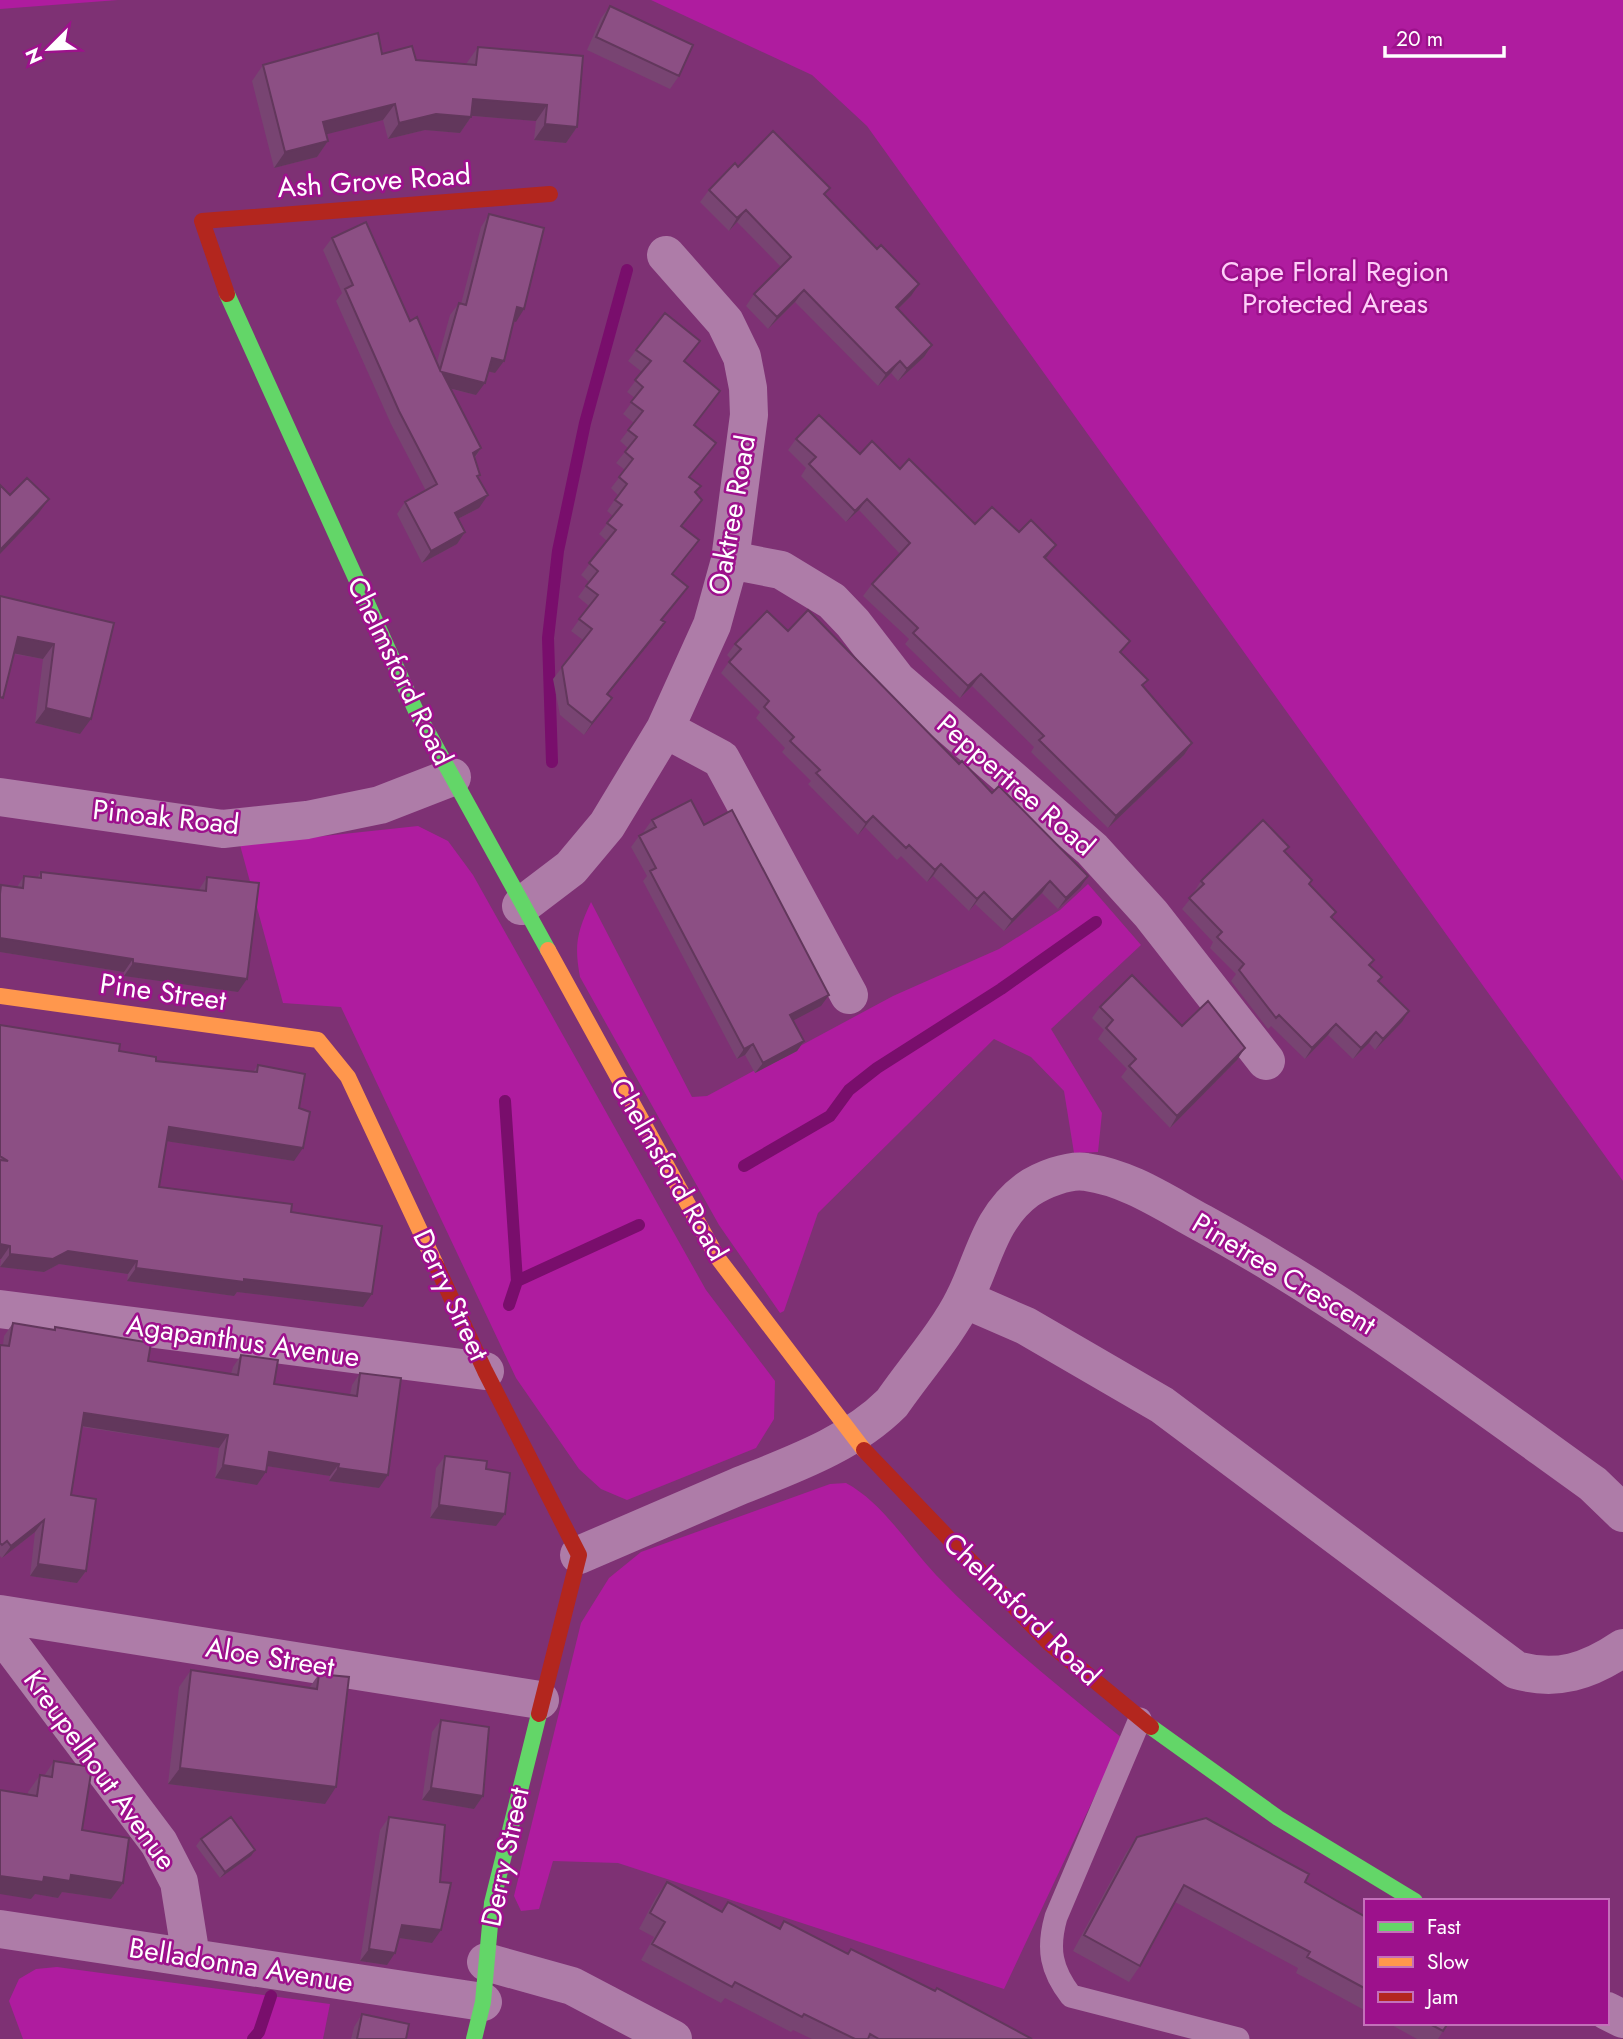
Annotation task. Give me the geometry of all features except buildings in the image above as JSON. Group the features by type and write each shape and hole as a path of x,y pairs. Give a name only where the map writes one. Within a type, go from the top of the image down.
{"street":[{"name":"Ash Grove Road","path":"202,221 550,194"},
{"name":"Chelmsford Road","path":"202,221 231,306 416,711 521,906 717,1257 850,1436 1049,1643 1140,1719 1278,1818 1412,1899"},
{"name":"Oaktree Road","path":"521,906 571,868 607,825 665,729 712,625 730,560 749,415 748,388 742,357 725,322 666,255"},
{"name":"Peppertree Road","path":"730,560 781,570 832,601 853,623 897,680 1092,849 1151,914 1266,1061"},
{"path":"665,729 721,759 849,995"},
{"name":"Pinoak Road","path":"0,797 223,829 307,820 380,805 452,777"},
{"name":"Pine Street","path":"0,996 318,1040"},
{"name":"Derry Street","path":"318,1040 348,1077 485,1371 579,1555 540,1700 492,1903 482,2002 474,2039"},
{"name":"Pinetree Crescent","path":"850,1436 892,1403 964,1299 982,1250 999,1218 1027,1190 1053,1177 1083,1171 1124,1181 1261,1255 1378,1329 1593,1484 1623,1513"},
{"path":"964,1299 1026,1326 1162,1405 1516,1670 1537,1676 1561,1676 1591,1669 1623,1648"},
{"name":"Agapanthus Avenue","path":"0,1309 485,1371"},
{"path":"579,1555 806,1458 850,1436"},
{"name":"Aloe Street","path":"0,1614 540,1700"},
{"name":"Kreupelhout Avenue","path":"0,1631 159,1843 179,1882 191,1957"},
{"name":"Belladonna Avenue","path":"0,1930 482,2002"},
{"path":"486,1962 572,1986 673,2039"}],"lane":[{"path":"1140,1719 1056,1917 1050,1937 1051,1957 1057,1978 1071,1996 1238,2039"}],"green space":[{"path":"0,0 118,0 0,9"},
{"name":"Cape Floral Region Protected Areas","path":"651,0 1623,0 1623,1181 867,126 812,75"},
{"path":"418,826 448,841 473,875 706,1290 775,1381 774,1419 756,1448 627,1500 601,1489 579,1469 516,1378 341,1007 283,1003 240,845"},
{"path":"1088,884 1141,945 1051,1029 1102,1113 1098,1152 1074,1153 1064,1091 1031,1057 994,1039 818,1213 784,1311 780,1313 719,1225 580,977 578,939 591,902 692,1097 707,1096 893,996 999,949 1060,910"},
{"path":"846,1483 872,1501 936,1575 980,1618 1122,1738 1004,1989 618,1863 553,1861 539,1909 521,1911 514,1896 581,1623 609,1578 641,1552 830,1484"},
{"path":"57,1967 330,2004 323,2039 23,2039 9,2001 19,1979 36,1969"}],"waterway":[{"path":"552,762 548,638 558,551 585,423 627,270"},
{"path":"744,1166 830,1116 849,1090 877,1068 1001,989 1096,922"},
{"path":"505,1101 517,1281 509,1305"},
{"path":"517,1281 639,1225"},
{"path":"253,2039 259,2032 271,1996"}],"traffic: fast":[{"path":"227,294 416,711 548,950"},
{"path":"474,2039 483,2002 492,1903 539,1714"},
{"path":"1151,1727 1278,1818 1412,1899"}],"traffic: slow":[{"path":"548,950 717,1257 864,1450"},
{"path":"0,996 318,1040 348,1077 436,1265"}],"traffic: jam":[{"path":"227,294 202,221 550,194"},
{"path":"436,1265 485,1371 579,1555 539,1714"},
{"path":"864,1450 1049,1643 1151,1727"}]}
